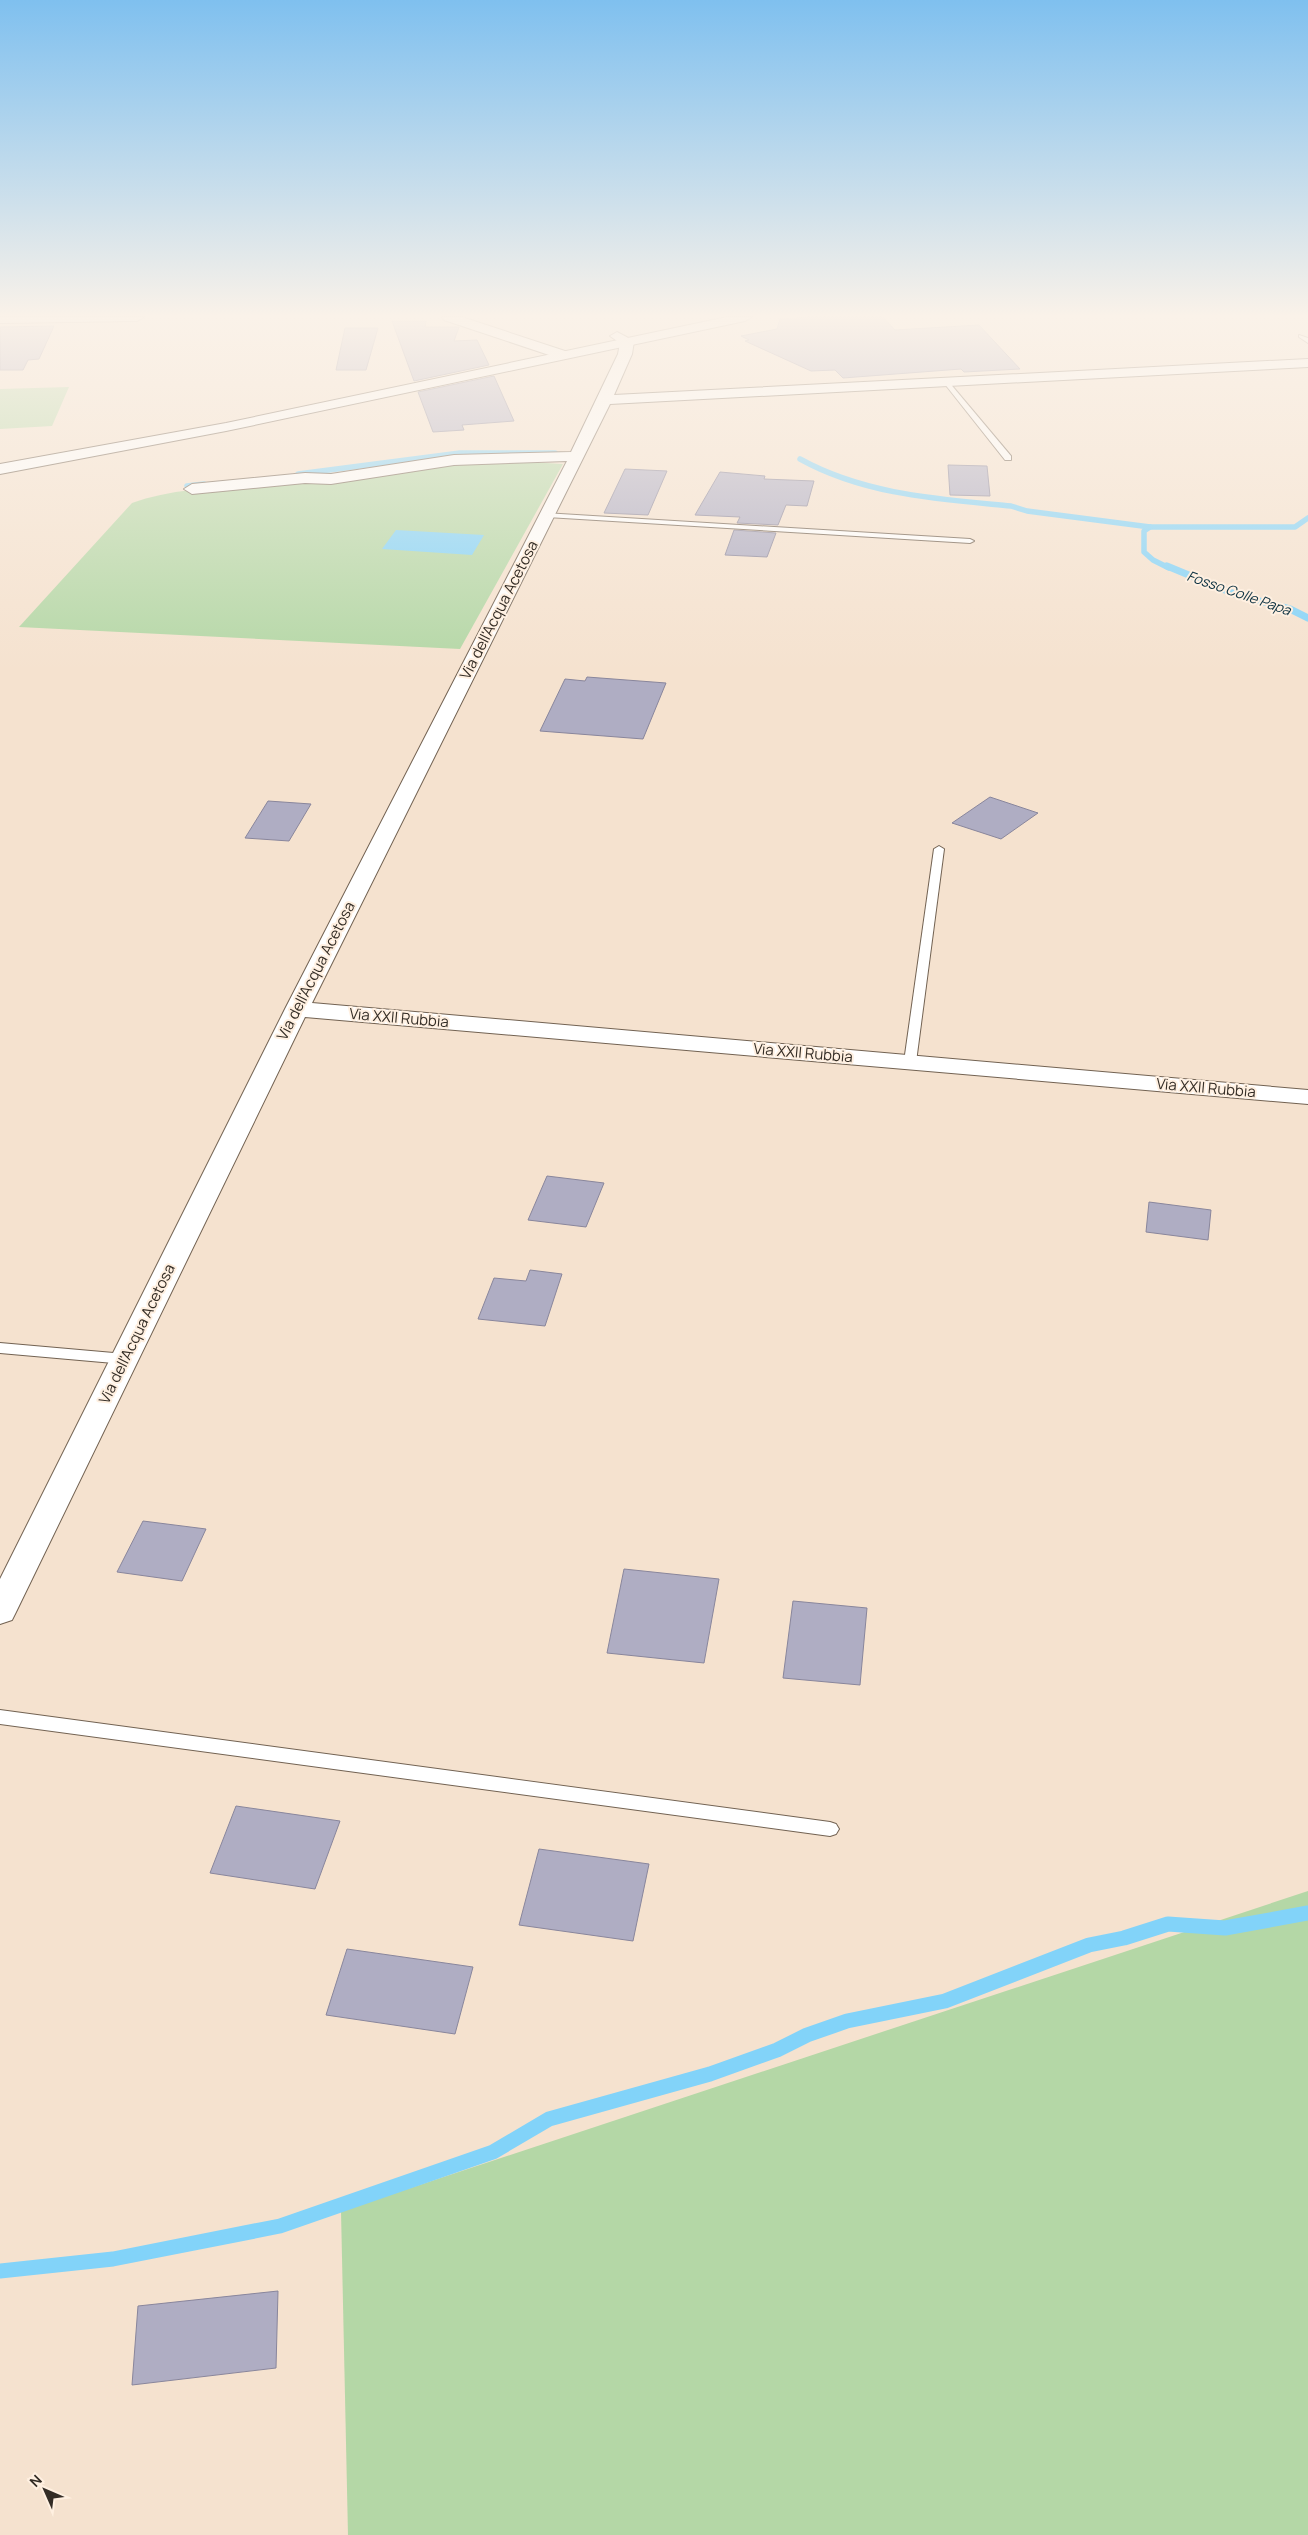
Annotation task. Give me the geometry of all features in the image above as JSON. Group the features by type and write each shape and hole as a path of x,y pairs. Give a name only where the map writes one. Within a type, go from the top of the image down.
{"street":[{"path":"0,461 137,435"},
{"path":"0,469 181,435"},
{"name":"Via dell'Acqua Acetosa","path":"0,1612 297,1009 587,435"},
{"path":"192,490 305,478 331,479 454,460 576,456"},
{"name":"Via XXII Rubbia","path":"297,1009 1308,1097"}],"lane":[{"path":"989,435 1008,458"},
{"path":"547,515 970,541"},
{"path":"910,1062 939,849"},
{"path":"0,1348 125,1359"},
{"path":"0,1717 830,1830"}],"green space":[{"path":"513,461 563,464 460,649 19,627 132,503 151,497 192,490"},
{"path":"1308,1891 1308,2535 348,2535 341,2211"}],"water":[{"path":"396,530 484,535 472,555 382,549"}],"building":[{"path":"948,465 987,466 990,496 950,495"},
{"path":"625,469 667,471 648,515 604,513"},
{"path":"720,472 765,476 764,479 814,481 807,506 786,505 778,525 737,523 740,517 695,515"},
{"path":"734,530 776,533 767,557 725,555"},
{"path":"587,677 666,683 643,739 540,731 565,679 585,681"},
{"path":"990,797 1038,813 1001,839 952,823"},
{"path":"268,801 311,804 289,841 245,838"},
{"path":"547,1176 604,1183 586,1227 528,1220"},
{"path":"1149,1202 1211,1210 1208,1240 1146,1232"},
{"path":"530,1270 562,1274 545,1326 478,1319 494,1278 526,1281"},
{"path":"143,1521 206,1529 182,1581 117,1572"},
{"path":"624,1569 719,1579 704,1663 607,1653"},
{"path":"793,1601 867,1608 860,1685 783,1678"},
{"path":"236,1806 340,1821 315,1889 210,1873"},
{"path":"539,1849 649,1864 633,1941 519,1925"},
{"path":"347,1949 473,1967 455,2034 326,2015"},
{"path":"278,2291 276,2368 132,2385 138,2306"}],"waterway":[{"path":"298,474 460,453 555,453"},
{"path":"800,459 850,481 876,488 930,498 1011,506 1027,511 1150,527"},
{"path":"187,486 204,484"},
{"path":"1150,527 1295,527 1308,518"},
{"name":"Fosso Colle Papa","path":"1150,527 1144,531 1144,552 1153,560 1169,568"},
{"name":"Fosso Colle Papa","path":"1167,566 1237,595 1290,609 1308,618"},
{"path":"0,2271 113,2259 280,2226 493,2152 549,2119 710,2074 777,2050 807,2035 847,2021 945,2001 1089,1945 1124,1938 1168,1924 1225,1928 1308,1913"}]}
